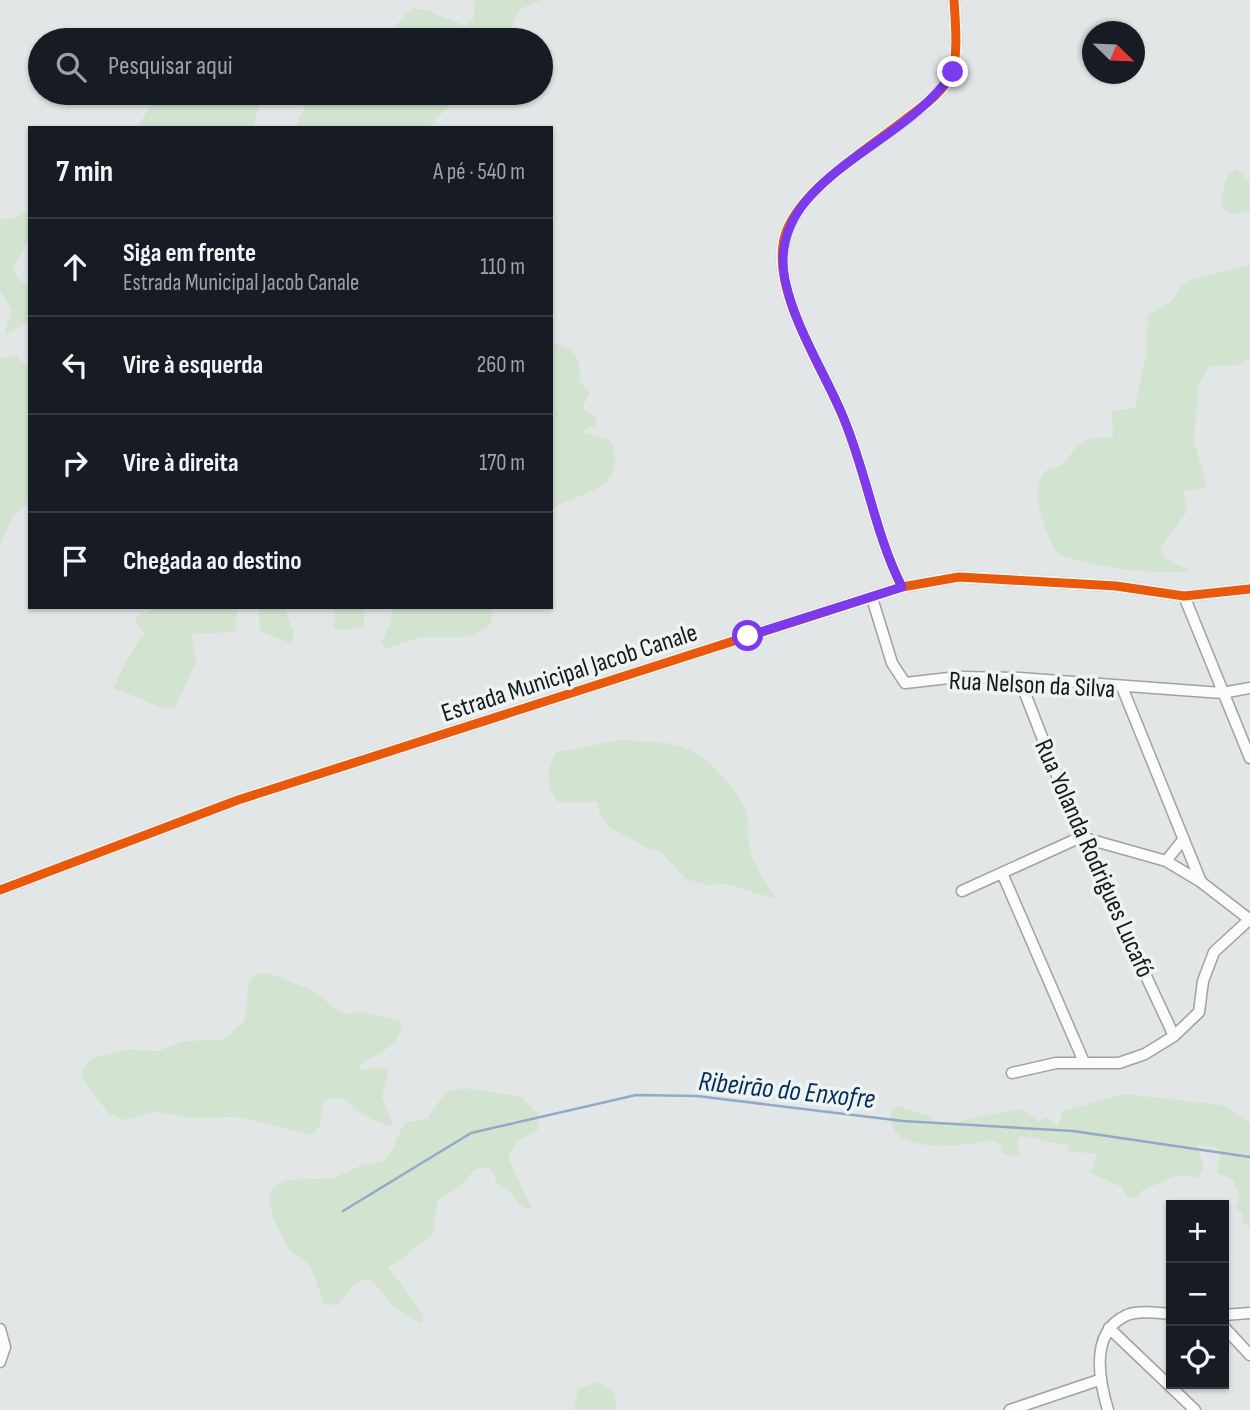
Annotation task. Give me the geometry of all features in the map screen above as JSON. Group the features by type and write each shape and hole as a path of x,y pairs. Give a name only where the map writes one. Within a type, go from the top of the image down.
{"street":[{"path":"902,587 841,413 817,366 794,307 785,278 784,240 790,225 807,200 844,167 938,94 953,72 954,0"},
{"name":"Estrada Municipal Jacob Canale","path":"0,890 238,800 902,587 959,578 1116,586 1184,596 1250,589"},
{"path":"1184,596 1250,758"},
{"name":"Rua Nelson da Silva","path":"872,598 892,663 905,682 958,677 1019,678 1222,693 1250,688"},
{"name":"Rua Yolanda Rodrigues Lucafó","path":"1019,678 1081,837 1174,1036"},
{"path":"1122,687 1182,841 1201,882"},
{"path":"962,891 1081,837 1166,861 1201,882 1249,919 1214,952 1203,981 1199,1012 1174,1036 1145,1054 1119,1063 1056,1063 1012,1073"},
{"path":"1166,861 1182,841"},
{"path":"1002,873 1084,1062"},
{"path":"1229,1315 1250,1313"},
{"path":"1108,1410 1099,1380 1101,1348 1109,1328 1128,1314 1166,1314"},
{"path":"1109,1328 1195,1410"},
{"path":"0,1329 5,1347 0,1362"},
{"path":"1229,1332 1250,1355"},
{"path":"1010,1410 1099,1380"}],"green space":[{"path":"475,0 542,0 520,9 511,28 394,28 412,8 426,10 466,26 473,20"},
{"path":"150,105 260,105 254,126 138,126"},
{"path":"306,105 449,105 430,126 296,126"},
{"path":"1237,169 1250,183 1250,210 1231,214 1222,207 1223,190 1228,176"},
{"path":"24,212 28,214 28,241 13,269 18,279 28,286 28,322 4,335 12,310 0,291 0,219 14,219"},
{"path":"1250,265 1250,358 1239,365 1210,366 1198,384 1194,441 1207,487 1184,491 1186,513 1160,548 1164,557 1188,570 1161,572 1123,569 1058,554 1038,502 1040,481 1047,470 1064,463 1082,443 1113,437 1112,411 1135,408 1146,354 1148,315 1173,300 1181,286 1189,280"},
{"path":"553,343 571,351 578,359 579,380 590,394 582,407 598,419 594,426 581,432 610,440 615,456 614,469 609,479 589,492 553,508"},
{"path":"17,355 24,365 28,366 28,503 13,515 0,547 0,358"},
{"path":"154,609 238,609 235,632 191,634 196,662 176,706 166,709 113,688 145,634 134,618"},
{"path":"259,609 285,609 294,633 290,643 260,631"},
{"path":"332,609 364,609 364,626 337,629 333,627 336,615"},
{"path":"392,609 492,609 488,627 468,637 422,637 386,649 381,642 390,626"},
{"path":"621,740 682,747 694,752 717,771 744,805 752,856 776,899 726,884 707,885 686,879 660,851 650,849 609,827 600,814 597,802 558,802 548,777 550,764 557,752"},
{"path":"268,973 307,988 344,1014 362,1012 401,1021 401,1030 393,1043 359,1066 362,1070 380,1067 389,1070 382,1097 393,1126 372,1120 346,1101 336,1098 323,1102 320,1127 312,1135 238,1117 192,1118 153,1112 125,1120 108,1113 82,1078 81,1071 91,1059 128,1049 158,1051 184,1041 223,1040 245,1021 249,981 257,974"},
{"path":"463,1088 519,1096 538,1113 538,1130 516,1142 508,1157 532,1209 524,1209 509,1191 497,1184 493,1172 484,1167 474,1170 462,1185 437,1201 433,1234 388,1267 423,1315 423,1321 419,1323 393,1306 374,1283 366,1279 355,1283 337,1305 324,1304 310,1265 290,1251 273,1219 269,1198 274,1187 285,1180 334,1178 362,1165 382,1162 391,1153 404,1123 428,1118 445,1093"},
{"path":"1124,1094 1222,1105 1250,1123 1250,1227 1242,1223 1243,1215 1235,1206 1240,1197 1233,1180 1217,1173 1220,1154 1215,1146 1197,1145 1204,1167 1198,1179 1184,1175 1173,1177 1141,1191 1139,1198 1127,1197 1122,1187 1091,1173 1097,1153 1069,1152 1066,1144 1021,1136 1017,1141 1019,1154 1014,1157 1002,1153 1001,1144 992,1140 946,1146 928,1145 900,1136 892,1126 892,1110 898,1106 929,1116 946,1127 967,1119 1023,1109 1040,1122 1045,1117 1057,1127 1063,1111"},
{"path":"598,1382 615,1394 616,1410 574,1410 578,1389"}],"waterway":[{"name":"Ribeirão do Enxofre","path":"343,1211 471,1133 636,1095 697,1096 903,1121 1073,1131 1250,1157"}],"cycle path":[{"path":"902,587 884,544 850,434 791,305 782,260 784,239 791,221 803,204 836,172 926,104 943,87 951,74 955,58 954,0"},
{"path":"0,890 238,800 902,587 959,577 1116,586 1184,596 1250,589"}],"route":[{"path":"748,636 902,587 841,413 817,366 794,307 785,278 784,240 790,225 807,200 844,167 938,94 953,72"}]}
